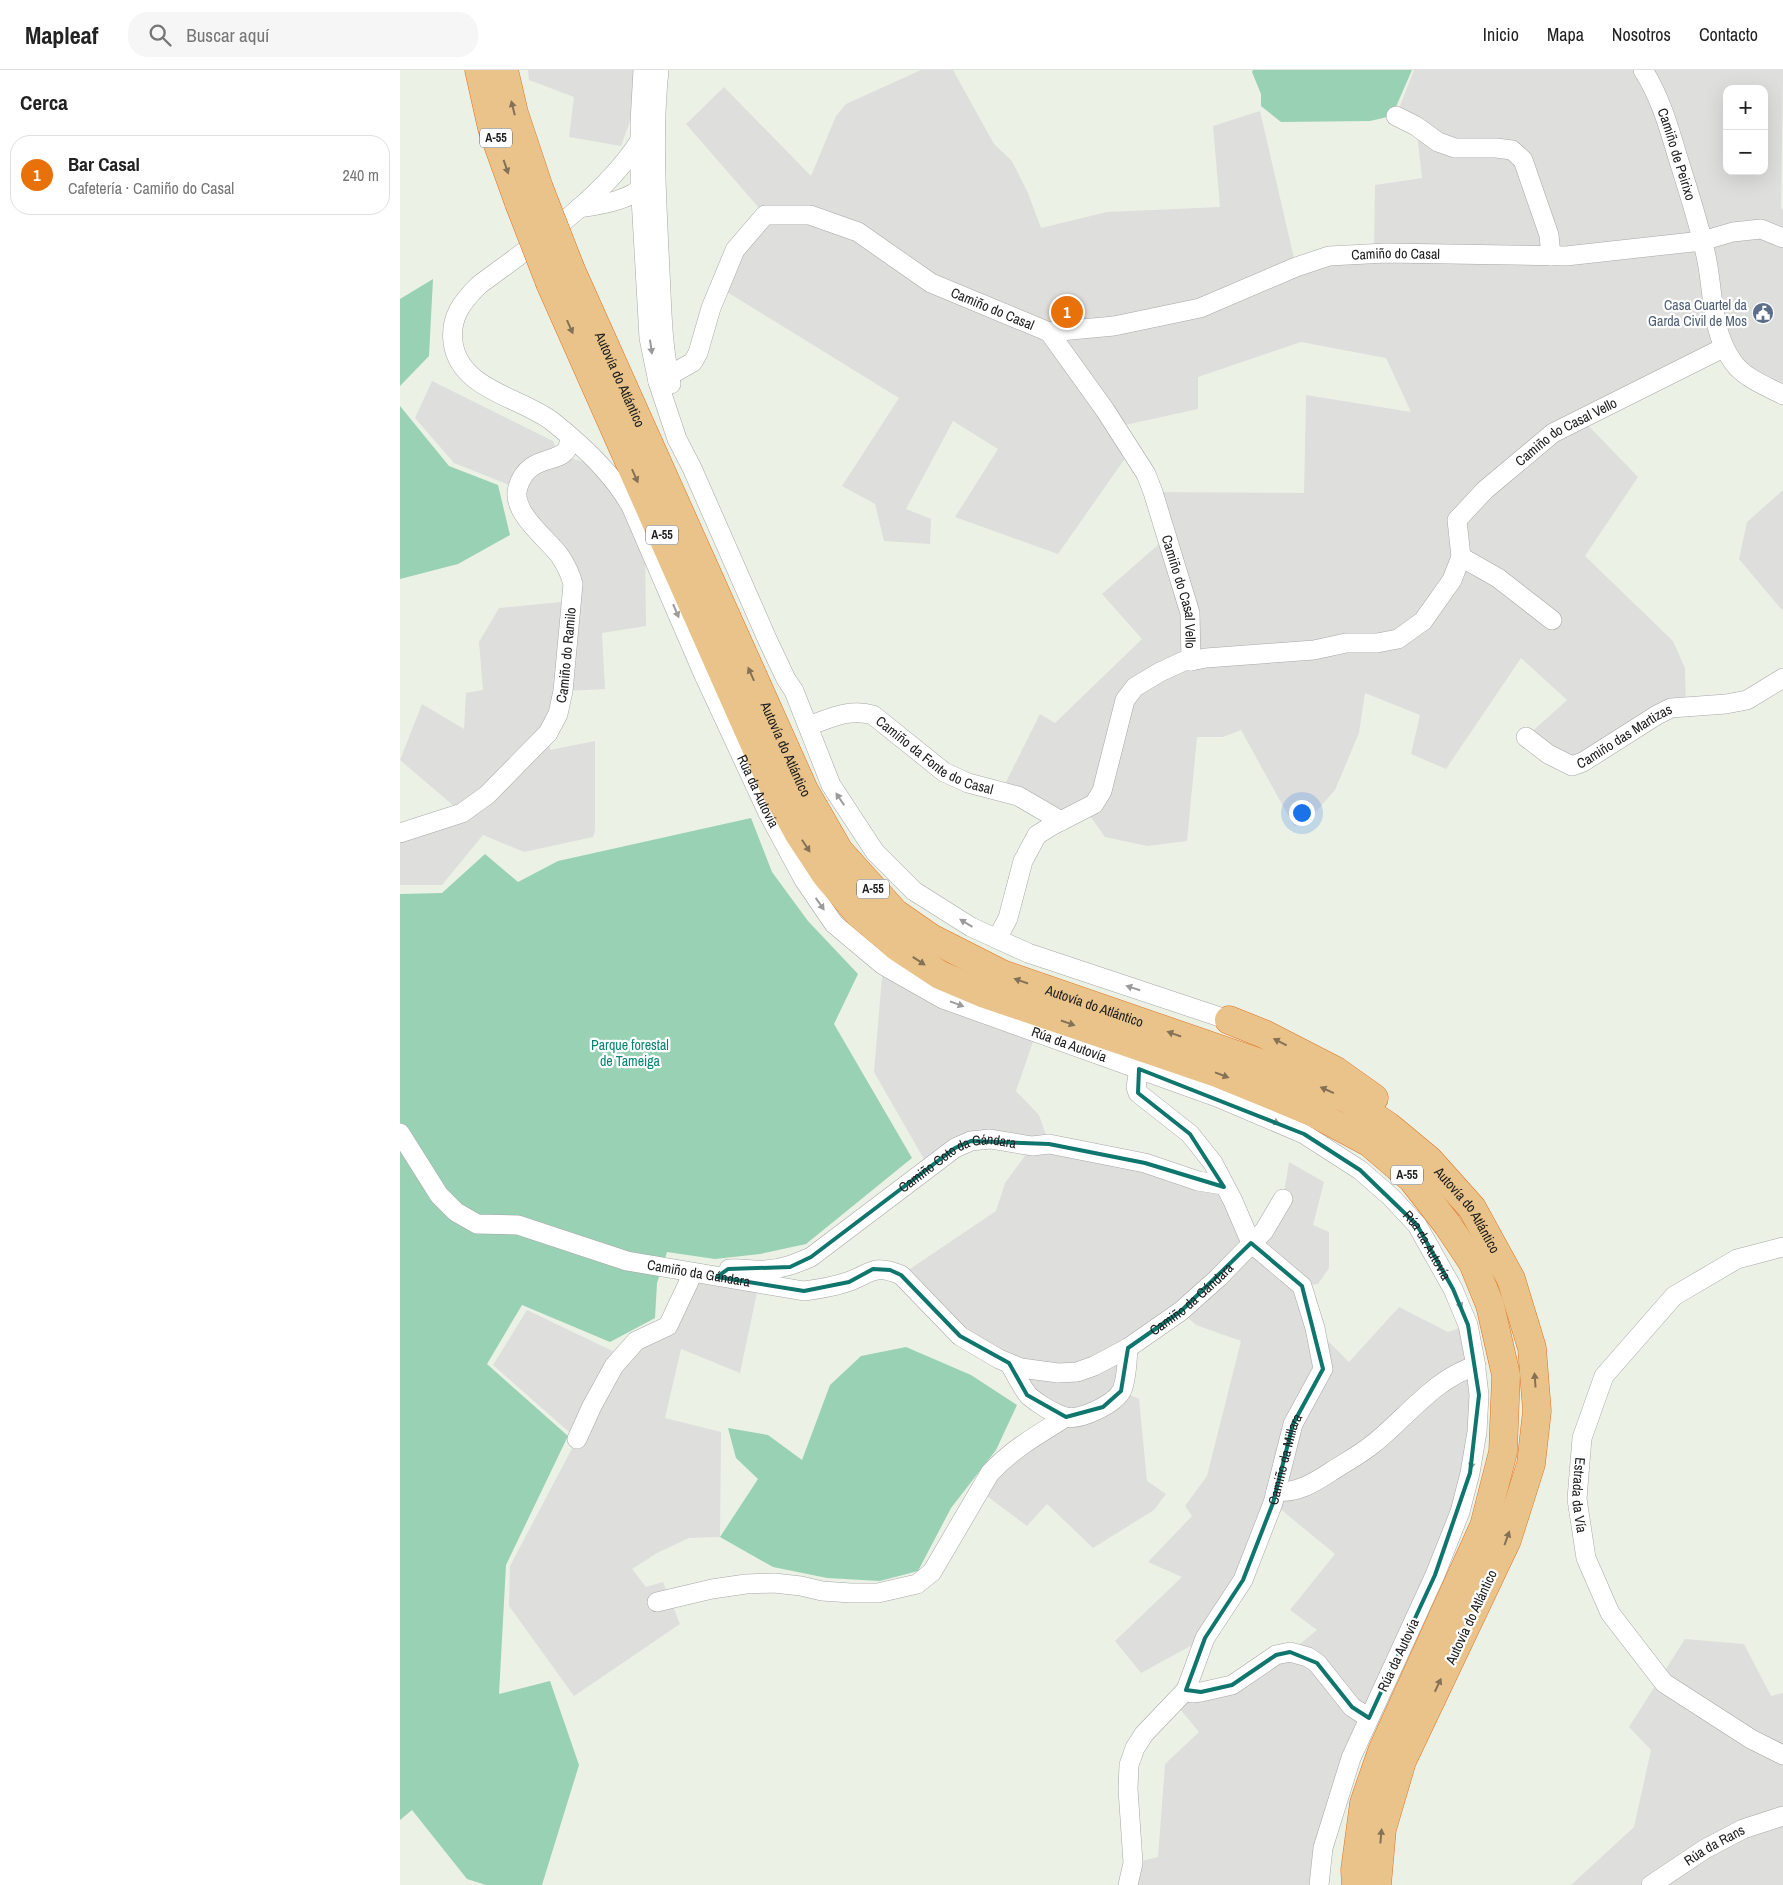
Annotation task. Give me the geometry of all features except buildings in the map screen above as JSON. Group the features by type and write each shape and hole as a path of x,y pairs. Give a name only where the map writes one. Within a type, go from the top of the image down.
{"highway":[{"name":"Autovía do Atlántico","path":"479,70 492,128 529,196 691,602 774,788 799,834 826,875 858,913 899,948 940,975 985,994 1217,1073 1310,1111 1370,1144 1412,1179 1447,1224 1473,1263 1490,1305 1506,1375 1503,1452 1484,1526 1382,1751 1370,1786 1362,1813 1355,1870 1356,1885"},
{"name":"Autovía do Atlántico","path":"504,70 529,196"},
{"name":"Autovía do Atlántico","path":"560,277 804,790 839,851 895,913 931,938 1002,974 1289,1073 1349,1100 1388,1126 1429,1160 1472,1208 1511,1279 1532,1348 1537,1411 1531,1464 1507,1540 1402,1762 1382,1828 1377,1885"},
{"path":"652,555 691,602"},
{"path":"730,689 768,813"},
{"path":"1229,1020 1264,1034 1336,1071 1409,1123 1447,1165 1472,1208"}],"street":[{"path":"643,70 639,142 649,338 663,379 677,439 692,468 768,641 786,679 794,691 831,785 875,852 914,891 971,927 1028,954 1229,1020"},
{"path":"579,208 618,200 642,185 650,169 648,121 652,70"},
{"path":"659,70 656,100 656,172 663,379"},
{"name":"Camiño de Peirixo","path":"1643,70 1658,98 1670,130 1702,241"},
{"path":"1396,116 1416,126 1438,142 1455,148 1512,150 1523,160 1549,235 1552,256"},
{"name":"Rúa da Autovía","path":"639,142 624,164 579,208 478,285 465,299 455,314 452,332 454,350 462,366 473,378 535,410 553,422 604,468 619,485 631,506 703,673 768,813 804,880 834,924 882,966 943,999 1217,1097 1304,1134 1360,1170 1385,1191 1417,1225 1445,1273 1468,1325 1476,1366 1479,1395 1477,1432 1470,1473 1460,1512 1435,1575 1351,1758 1324,1848 1319,1885"},
{"path":"612,176 630,175 642,185 650,201 656,306 662,324"},
{"path":"601,205 631,210 637,215 643,226"},
{"name":"Camiño do Casal","path":"663,379 693,362 698,353 711,308 735,250 765,215 810,215 858,232 932,283 1049,332 1114,326 1200,308 1296,267 1329,256 1386,253 1566,256 1702,241 1733,232 1761,229 1783,238"},
{"path":"1702,241 1713,311 1723,348 1734,364 1749,377 1783,395"},
{"name":"Camiño do Casal Vello","path":"1049,332 1105,410 1146,474 1190,613 1191,661 1206,658 1314,650 1346,643 1377,643 1398,640 1423,622 1452,580 1462,557 1457,520 1485,490 1553,433 1723,348"},
{"path":"560,456 567,450 570,438"},
{"path":"560,456 604,468"},
{"name":"Camiño do Ramilo","path":"400,833 462,813 487,795 548,733 558,714 563,691 573,584 570,572 559,555 526,517 517,503 517,488 533,465 560,456"},
{"path":"1462,557 1498,578 1552,620"},
{"path":"997,939 1008,918 1023,861 1037,835 1094,804 1102,791 1124,700 1135,687 1160,672 1184,661 1191,661"},
{"name":"Camiño das Martizas","path":"1526,737 1548,754 1572,766 1583,762 1671,708 1726,704 1746,700 1783,678"},
{"name":"Camiño da Fonte do Casal","path":"808,726 848,712 862,712 873,715 944,772 968,783 1018,796 1061,821"},
{"name":"Camiño da Millara","path":"1128,1885 1132,1863 1128,1789 1129,1765 1135,1748 1144,1734 1186,1690 1205,1638 1243,1580 1273,1503 1293,1424 1323,1370 1315,1328 1302,1286 1250,1243 1233,1201 1213,1163 1190,1134 1138,1093 1136,1086 1139,1069"},
{"name":"Camiño da Gándara","path":"400,1133 438,1195 456,1212 477,1224 518,1225 627,1261 804,1291 849,1282 873,1269 890,1270 901,1275 960,1336 1021,1368 1058,1373 1077,1372 1094,1366 1128,1348 1181,1311 1218,1278 1250,1243 1264,1231 1284,1198"},
{"name":"Camiño Coto da Gándara","path":"717,1276 728,1269 763,1270 790,1267 811,1257 955,1148 971,1141 990,1139 1032,1146 1049,1144 1144,1163 1198,1181 1223,1185"},
{"name":"Estrada da Vía","path":"1783,1247 1737,1259 1674,1296 1604,1376 1582,1438 1578,1499 1586,1558 1610,1613 1664,1683 1751,1738 1783,1755"},
{"path":"578,1439 592,1406 614,1366 636,1341 668,1326 693,1273"},
{"path":"657,1602 712,1589 746,1584 774,1583 851,1593 878,1593 917,1584 932,1572 990,1473 998,1464 1017,1448 1066,1418 1080,1416 1103,1407 1121,1391 1125,1377 1128,1348"},
{"path":"1009,1363 1027,1395 1045,1408 1066,1418"},
{"path":"1276,1491 1287,1492 1311,1485 1373,1444 1448,1379 1476,1366"},
{"path":"1186,1690 1192,1693 1232,1685 1276,1655 1290,1652 1308,1656 1317,1663 1352,1707 1370,1718"},
{"name":"Rúa da Rans","path":"1651,1885 1705,1849 1743,1829 1783,1816"},
{"path":"1327,1838 1330,1885"}],"highlighted area":[{"path":"1139,1069 1304,1134 1360,1170 1417,1225 1453,1289 1468,1325 1479,1395 1470,1473 1435,1575 1369,1718 1352,1707 1317,1663 1290,1652 1276,1655 1232,1685 1201,1692 1186,1690 1205,1638 1243,1580 1273,1503 1293,1424 1323,1369 1302,1286 1251,1243 1181,1311 1128,1348 1121,1391 1103,1407 1066,1417 1027,1395 1009,1363 960,1336 901,1275 890,1270 873,1269 849,1282 804,1291 717,1277 728,1269 790,1267 811,1257 955,1148 971,1141 1049,1144 1145,1163 1224,1187 1190,1134 1138,1093"}],"shaded area":[{"path":"528,70 636,70 630,121 621,146 569,137 574,97 529,80"},
{"path":"921,70 953,70 994,144 1012,161 1028,193 1041,228 1107,212 1220,207 1213,126 1260,111 1296,267 1374,253 1375,185 1422,178 1416,126 1396,116 1414,70 1783,70 1781,208 1783,210 1783,395 1723,348 1581,418 1638,477 1585,556 1673,641 1685,668 1686,706 1583,762 1526,737 1567,700 1521,658 1446,769 1411,754 1420,715 1365,693 1359,733 1335,790 1303,826 1294,826 1241,730 1223,737 1197,737 1187,841 1147,846 1105,837 1085,809 1061,821 1001,792 1040,714 1055,723 1142,639 1102,594 1167,537 1153,492 1304,493 1306,395 1411,412 1386,358 1301,342 1198,377 1198,409 1116,427 1131,450 1058,554 955,517 998,449 953,421 906,509 931,519 930,544 884,541 875,504 842,486 899,398 719,287 765,215 686,124 724,87 811,176 836,116 846,104"},
{"path":"432,381 553,441 560,455 604,468 645,539 646,626 602,633 605,689 563,691 548,733 550,750 595,741 595,831 593,837 524,852 483,835 442,885 400,885 400,833 462,813 400,760 422,704 464,729 466,693 483,690 479,642 499,608 571,601 573,584 517,488 454,463 415,418"},
{"path":"1783,490 1782,610 1739,559 1747,522"},
{"path":"883,965 1036,1033 1016,1091 1039,1115 1049,1144 1223,1185 1251,1243 1283,1199 1289,1162 1324,1182 1313,1225 1329,1232 1329,1268 1318,1284 1302,1286 1315,1328 1349,1362 1399,1307 1448,1332 1468,1325 1475,1361 1470,1473 1351,1758 1319,1885 1128,1885 1133,1863 1158,1857 1165,1764 1199,1732 1175,1703 1192,1693 1290,1652 1317,1630 1290,1610 1335,1554 1273,1503 1205,1638 1141,1673 1115,1641 1182,1577 1148,1562 1192,1516 1185,1506 1207,1476 1241,1341 1196,1325 1181,1311 1128,1348 1121,1391 1139,1399 1147,1481 1166,1494 1154,1510 1093,1548 1047,1504 1027,1526 980,1491 1066,1418 901,1275 996,1211 1005,1183 1032,1146 990,1139 929,1168 874,1072"},
{"path":"693,1273 759,1283 740,1373 681,1349 665,1418 721,1432 720,1537 689,1538 657,1553 632,1569 646,1587 663,1582 680,1624 574,1696 509,1606 510,1566 577,1439 493,1365 527,1310 623,1356 668,1326"},
{"path":"1685,1639 1744,1644 1771,1696 1783,1693 1783,1885 1571,1885 1634,1827 1651,1750 1629,1727"}],"green space":[{"path":"1253,70 1412,70 1392,116 1370,121 1281,122 1261,106 1261,94 1252,72"},
{"path":"433,279 429,356 400,386 400,299"},
{"path":"400,406 449,466 498,485 510,535 458,564 400,579"},
{"name":"Parque forestal de Tameiga","path":"751,818 772,872 808,921 858,974 834,1024 912,1158 806,1244 760,1254 715,1259 667,1252 657,1283 655,1318 610,1342 522,1305 487,1364 568,1436 506,1565 499,1694 550,1681 579,1765 542,1885 486,1885 467,1879 412,1810 400,1820 400,894 442,893 485,854 518,882 558,861"},
{"path":"906,1347 971,1375 1017,1405 996,1450 951,1508 918,1571 880,1581 827,1578 773,1567 720,1537 758,1479 736,1458 728,1428 768,1435 802,1460 830,1385 861,1356"}],"place":[{"name":"Bar Casal","path":"1067,312"},
{"name":"Casa Cuartel da Garda Civil de Mos","path":"1763,313"}]}
